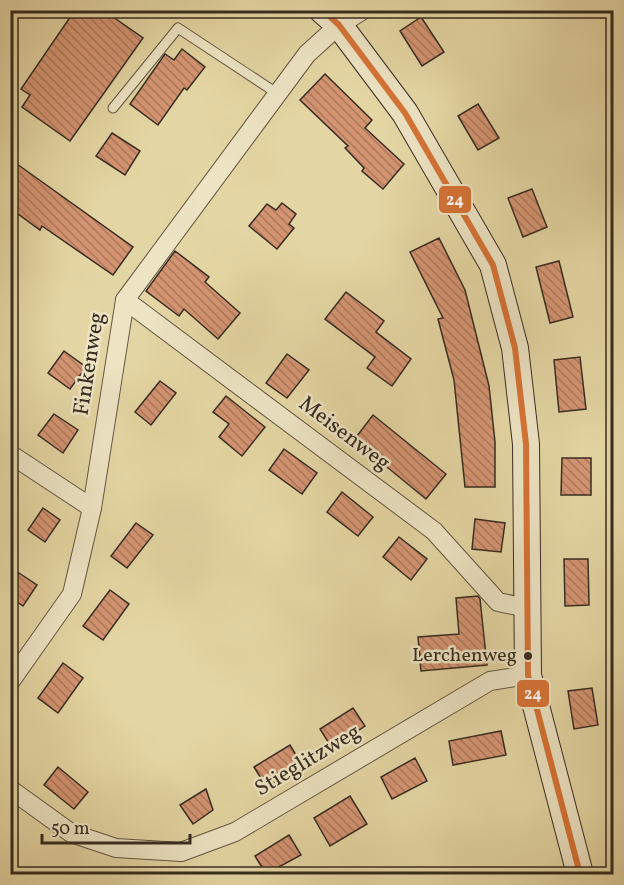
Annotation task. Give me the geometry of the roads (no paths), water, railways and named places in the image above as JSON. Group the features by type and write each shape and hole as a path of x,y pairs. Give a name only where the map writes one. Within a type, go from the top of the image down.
{"street":[{"name":"Finkenweg","path":"10,682 72,594 92,508 125,300 278,94 331,18 363,10"},
{"path":"331,18 405,113 493,265 515,348 526,444 528,675 580,874"},
{"name":"Meisenweg","path":"125,300 434,531 498,602 527,608"},
{"path":"10,454 92,508"},
{"name":"Stieglitzweg","path":"10,789 70,833 116,848 181,852 235,832 490,681 528,675"}],"lane":[{"path":"112,108 178,28 278,94"}],"place":[{"name":"Lerchenweg","path":"528,656"}]}
